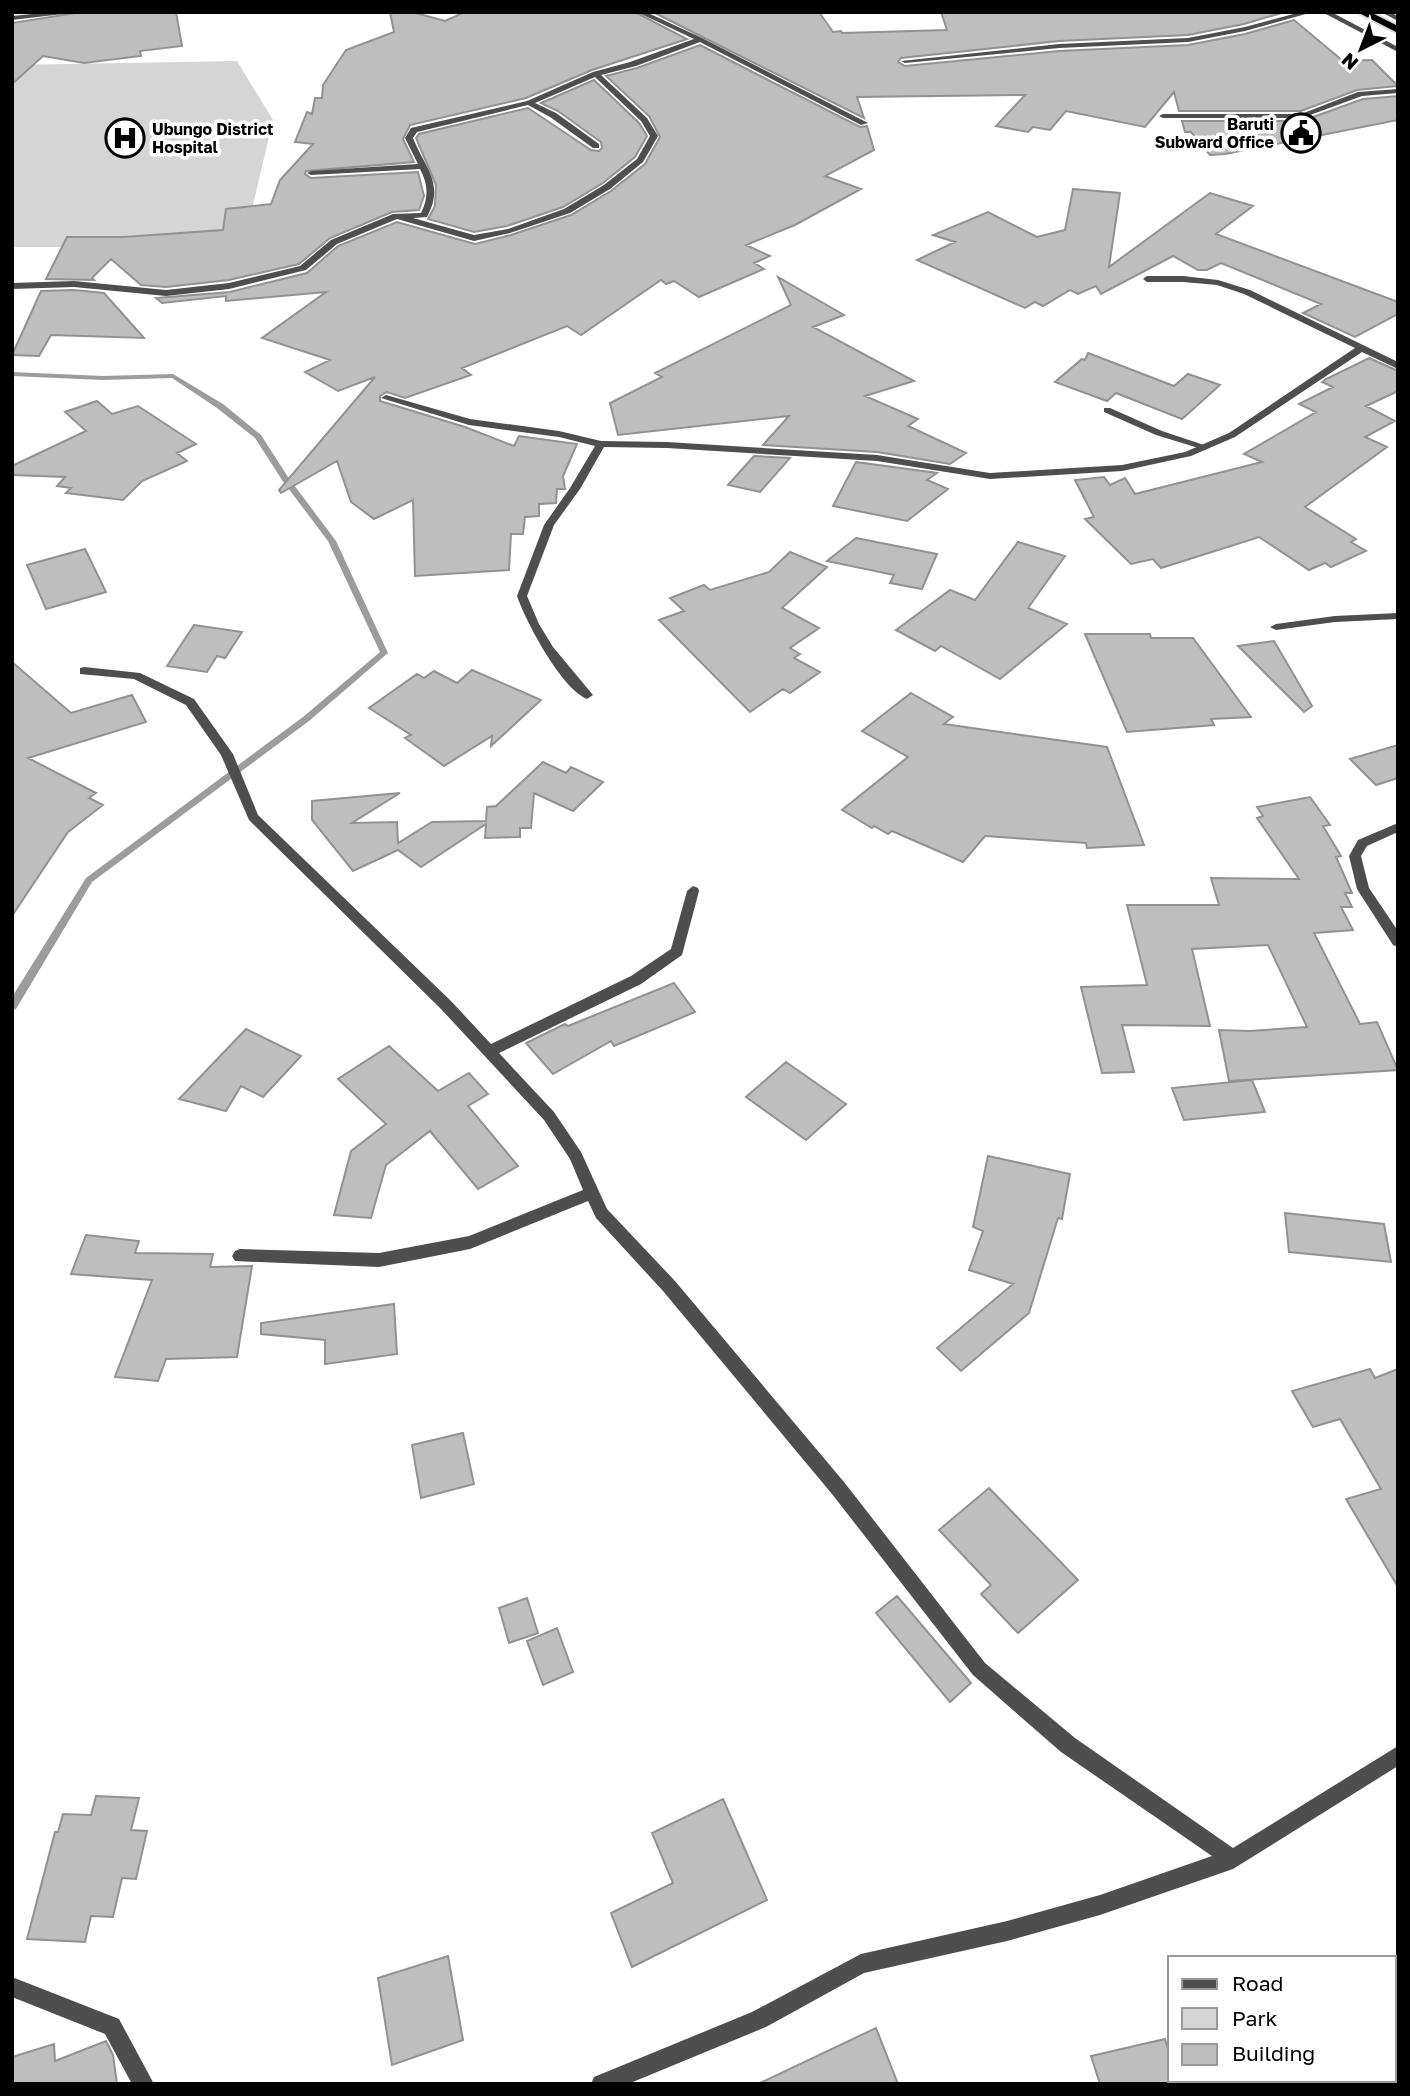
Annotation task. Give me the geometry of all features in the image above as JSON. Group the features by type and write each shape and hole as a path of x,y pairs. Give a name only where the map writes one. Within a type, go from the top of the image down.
{"highway":[{"path":"1362,12 1398,30"}],"street":[{"path":"12,18 77,12"},
{"path":"640,12 701,39 864,123"},
{"path":"905,61 1059,46 1188,40 1310,12"},
{"path":"1325,12 1398,50"},
{"path":"1384,12 1398,19"},
{"path":"12,286 74,284 166,293 229,286 303,268 334,242 396,216 424,215 429,206 433,184 409,138 414,130 529,103 596,74 634,64 701,39"},
{"path":"396,216 474,239 510,231 567,211 607,187 640,160 654,136 644,120 596,74"},
{"path":"1163,116 1302,116 1361,94 1398,92"},
{"path":"529,103 553,115 596,146"},
{"path":"312,173 424,166"},
{"path":"1147,279 1217,283 1247,292 1398,366"},
{"path":"386,398 470,422 572,436 601,444 667,445 877,458 990,475 1122,468 1188,454 1232,435 1360,349"},
{"path":"1107,410 1159,433 1205,447"},
{"path":"587,695 545,646 532,626 522,596 549,525 576,489 601,444"},
{"path":"1276,627 1335,619 1398,616"},
{"path":"85,671 136,676 190,702 227,754 253,817 489,1051 549,1116 576,1156 600,1213 669,1286 838,1488 979,1669 1068,1745 1233,1859"},
{"path":"1398,827 1362,842 1355,856 1363,889 1398,942"},
{"path":"489,1051 636,980 677,952 693,891"},
{"path":"240,1256 379,1260 470,1242 592,1193"},
{"path":"601,2084 760,2020 861,1964 1007,1931 1100,1905 1233,1859 1398,1755"},
{"path":"12,1987 112,2026 144,2084"}],"green space":[{"path":"237,61 273,120 244,243 150,247 12,247 12,65"}],"building":[{"path":"82,12 176,12 182,46 140,51 141,56 84,63 43,56 12,84 12,23"},
{"path":"390,12 412,12 445,21 465,12 635,12 687,39 592,70 526,98 410,125 403,139 414,162 306,171 305,174 311,178 418,172 424,196 419,210 392,212 330,238 299,264 229,280 166,287 141,285 111,259 92,278 94,280 46,279 67,237 124,237 223,230 226,209 271,204 280,180 313,144 295,142 307,112 312,114 315,98 322,98 323,85 346,50 394,32"},
{"path":"653,12 819,12 833,32 842,33 947,30 941,12 1285,12 1244,24 1188,35 1059,41 901,58 898,62 905,66 1059,51 1188,45 1245,34 1294,20 1343,61 1372,60 1398,86 1357,90 1301,111 1179,111 1174,92 1145,127 1066,111 1050,130 1033,127 1028,132 996,126 1025,95 857,97 864,118"},
{"path":"700,45 860,127 867,126 874,150 825,176 861,189 795,225 746,245 770,256 754,263 764,269 699,297 674,281 666,284 661,280 581,335 567,326 462,368 471,375 405,398 387,392 380,396 380,401 465,427 514,446 519,436 577,444 563,476 565,489 557,489 556,503 539,504 539,516 525,517 523,534 511,534 509,570 415,576 413,500 374,519 351,502 337,461 281,493 279,490 375,377 338,391 305,372 330,360 262,338 326,292 226,301 226,296 162,303 156,298 230,292 307,273 338,246 397,222 475,244 571,215 611,191 645,164 660,137 649,116 606,76 637,68"},
{"path":"594,80 639,123 647,136 635,157 603,183 563,207 507,226 474,232 428,219 435,206 436,185 416,138 419,134 528,108 591,150 599,151 602,148 601,142 558,111 541,103"},
{"path":"1398,96 1398,120 1225,154 1210,155 1191,132 1185,132 1182,121 1302,121 1363,99"},
{"path":"1073,189 1120,193 1109,267 1210,193 1253,206 1216,234 1398,302 1398,314 1355,337 1303,313 1321,304 1221,263 1207,270 1198,270 1173,256 1101,294 1096,286 1078,294 1070,290 1043,306 1035,302 1025,308 917,260 955,242 933,235 988,212 1037,237 1065,230"},
{"path":"778,277 844,315 813,327 914,381 865,396 918,419 908,426 966,453 950,464 877,452 763,445 789,416 618,435 610,403 662,377 655,373 791,305"},
{"path":"41,291 104,293 144,338 51,335 39,356 12,355"},
{"path":"1088,353 1174,386 1188,374 1220,385 1182,419 1116,393 1107,401 1055,382 1082,359 1085,360"},
{"path":"1369,358 1398,371 1398,391 1366,406 1395,421 1365,437 1387,447 1305,507 1356,539 1351,542 1366,551 1331,567 1325,563 1309,570 1259,537 1161,568 1153,559 1131,564 1085,519 1094,517 1075,480 1104,477 1110,485 1125,478 1135,494 1262,462 1244,454 1316,412 1299,404 1333,387 1322,382 1326,379"},
{"path":"97,401 112,414 138,406 196,444 177,453 187,461 142,481 123,500 66,493 71,488 57,486 65,477 12,475 12,466 86,431 65,412"},
{"path":"754,456 790,458 760,492 728,485"},
{"path":"856,462 937,473 927,480 948,489 907,521 833,506"},
{"path":"856,538 937,554 922,589 890,583 894,575 827,561"},
{"path":"1018,542 1065,556 1028,608 1067,624 1000,679 941,646 935,651 896,630 950,590 975,600"},
{"path":"85,549 106,592 46,609 27,565"},
{"path":"790,552 827,567 782,608 819,628 790,648 800,654 794,658 820,672 790,693 783,689 750,712 659,620 684,611 670,598 704,585 710,590 769,572"},
{"path":"194,625 242,632 225,658 217,656 207,672 167,666"},
{"path":"1085,634 1150,634 1151,638 1193,638 1251,717 1211,719 1214,725 1127,732"},
{"path":"1274,641 1312,706 1304,712 1238,646"},
{"path":"12,662 71,713 132,695 146,722 28,758 96,793 89,798 103,805 68,832 12,916"},
{"path":"472,670 541,700 491,746 492,736 444,766 405,738 411,735 369,708 417,674 424,678 434,671 457,683"},
{"path":"911,693 953,717 944,724 1107,747 1144,845 1087,848 1086,843 985,836 963,862 892,831 888,834 874,826 872,828 842,810 908,757 862,731"},
{"path":"1398,745 1398,778 1376,785 1350,759"},
{"path":"543,762 566,773 571,767 603,782 573,811 534,793 531,828 520,828 520,837 485,838 486,824 421,867 398,850 353,871 312,820 312,801 400,793 352,823 397,822 398,843 432,822 486,821 487,807 496,806"},
{"path":"1310,797 1330,825 1323,826 1341,856 1336,857 1352,893 1345,893 1352,907 1341,907 1353,930 1314,933 1360,1024 1377,1022 1398,1070 1229,1081 1219,1030 1307,1027 1268,945 1192,949 1210,1026 1122,1025 1134,1072 1102,1073 1081,987 1147,985 1127,905 1219,905 1211,878 1299,879 1257,818 1263,816 1257,807"},
{"path":"674,983 695,1012 614,1046 611,1041 553,1074 526,1043 565,1024 568,1026"},
{"path":"246,1029 301,1056 263,1097 241,1086 226,1111 179,1099"},
{"path":"389,1046 438,1091 469,1073 488,1094 468,1106 518,1166 478,1189 430,1131 386,1165 371,1218 334,1215 351,1151 386,1124 338,1079"},
{"path":"786,1062 846,1104 806,1140 746,1097"},
{"path":"1252,1080 1265,1112 1184,1120 1172,1088"},
{"path":"988,1156 1070,1174 1062,1219 1058,1218 1029,1313 961,1371 937,1348 1013,1284 969,1270 983,1231 973,1227"},
{"path":"1285,1213 1384,1224 1391,1262 1289,1252"},
{"path":"86,1235 139,1241 135,1253 213,1254 210,1267 252,1266 237,1357 166,1359 158,1381 115,1377 152,1280 71,1274"},
{"path":"394,1304 397,1354 325,1364 325,1340 261,1334 261,1323"},
{"path":"1370,1369 1375,1378 1398,1369 1398,1587 1346,1499 1381,1489 1340,1419 1313,1427 1292,1391"},
{"path":"463,1433 474,1484 421,1498 412,1445"},
{"path":"989,1488 1078,1580 1018,1633 981,1594 991,1585 939,1530"},
{"path":"897,1596 971,1683 950,1702 876,1613"},
{"path":"527,1598 538,1633 509,1643 499,1608"},
{"path":"557,1628 573,1672 543,1685 527,1641"},
{"path":"96,1796 139,1798 131,1830 147,1831 136,1879 122,1878 113,1917 91,1916 85,1942 27,1939 55,1832 58,1832 63,1814 91,1815"},
{"path":"723,1799 767,1900 632,1967 611,1913 673,1883 652,1833"},
{"path":"448,1956 463,2040 392,2065 378,1978"},
{"path":"876,2028 898,2084 758,2084"},
{"path":"1165,2039 1170,2084 1100,2084 1091,2056"},
{"path":"106,2041 113,2055 117,2084 12,2084 12,2057 54,2044 55,2061"}],"waterway":[{"path":"12,374 103,378 173,376 220,406 258,437 332,541 384,653 306,719 89,880 12,1006"}],"place":[{"name":"Baruti Subward Office","path":"1301,133"},
{"name":"Ubungo District Hospital","path":"125,138"}]}
